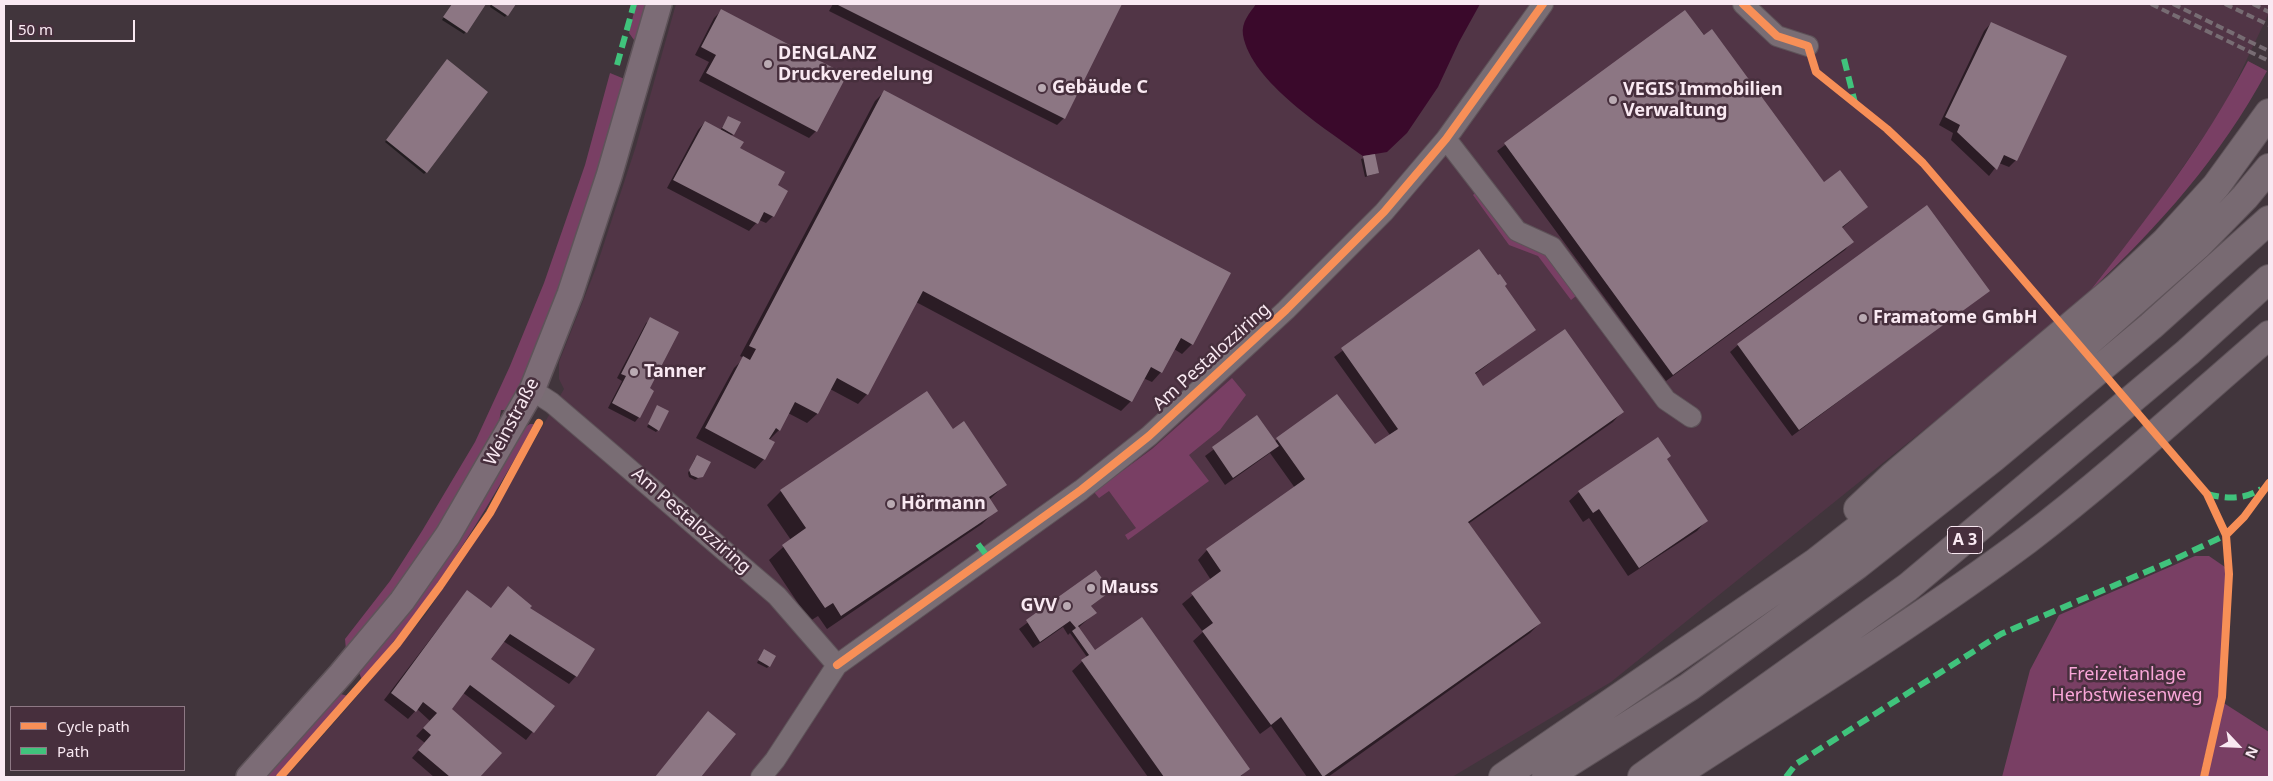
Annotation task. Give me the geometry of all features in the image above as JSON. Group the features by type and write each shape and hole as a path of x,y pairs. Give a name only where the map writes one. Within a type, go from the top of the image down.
{"highway":[{"path":"1713,634 1776,577 1832,532 1893,476 2138,268 2165,242 2216,186 2269,113"},
{"path":"1502,777 1816,562 2019,403 2198,244 2245,197 2269,168"},
{"name":"A 3","path":"1546,777 1689,687 1856,565 1992,458 2136,339 2269,220"},
{"name":"A 3","path":"1642,777 1908,587 2173,364 2269,279"},
{"path":"1672,777 1938,603 2027,540 2104,478 2269,335"}],"main road":[{"name":"Weinstraße","path":"249,777 341,674 402,601 448,534 532,390 570,294 610,176 659,4"}],"street":[{"name":"Am Pestalozziring","path":"761,777 775,760 837,666 1081,490 1149,436 1292,304 1384,212 1446,139 1543,4"},
{"path":"1744,4 1777,36 1808,46"},
{"path":"1446,139 1517,231 1552,247 1666,400 1691,417"},
{"name":"Am Pestalozziring","path":"532,390 562,412 777,596 837,666"}],"shaded area":[{"path":"676,4 2269,4 2269,13 2224,107 2150,215 2089,292 2048,330 1611,682 1452,777 286,777 426,614 498,504 564,389 559,379 559,362 596,268 636,146"},
{"path":"1256,4 1480,4 1459,42 1438,87 1407,133 1387,152 1363,156 1292,103 1260,70 1249,53 1243,35 1245,22"}],"green space":[{"path":"636,4 648,4 640,30 634,40 629,33"},
{"path":"2248,61 2267,71 2229,133 2209,161 2164,216 2089,292 2133,236 2194,151"},
{"path":"610,73 627,80 570,266 520,384 506,410 501,410 498,428 428,545 398,586 346,650 345,639 390,581 475,442 510,366 544,283 585,165"},
{"path":"1477,191 1513,240 1542,251 1576,296 1571,300 1538,256 1509,245 1473,195"},
{"path":"1232,378 1246,395 1220,430 1189,455 1209,481 1128,540 1125,535 1136,528 1109,491 1099,498 1094,492 1152,449"},
{"path":"530,424 534,424 476,525 455,557 411,619 362,680 358,670 520,430"},
{"name":"Freizeitanlage Herbstwiesenweg","path":"2195,556 2209,556 2225,567 2227,580 2219,700 2269,732 2269,777 2201,777 2213,722 2200,777 2002,777 2030,670 2059,615"},
{"path":"337,693 348,696 275,777 262,777"}],"building":[{"path":"452,4 486,4 467,33 443,17"},
{"path":"490,4 516,4 508,16"},
{"name":"Gebäude C","path":"836,4 1122,4 1065,119"},
{"name":"DENGLANZ Druckveredelung","path":"721,9 847,75 817,132 706,73 716,55 701,47"},
{"path":"1685,10 1704,35 1712,29 1824,182 1840,170 1868,207 1842,227 1854,242 1673,375 1504,143"},
{"path":"1991,22 2067,56 2017,161 2004,155 1997,170 1957,132 1960,125 1945,117"},
{"path":"447,59 488,92 427,173 386,140"},
{"path":"884,90 1231,273 1193,345 1181,338 1162,373 1151,367 1132,402 923,291 868,395 837,378 818,414 795,402 780,431 776,428 769,439 775,442 765,460 705,428 743,356 750,360 756,349 749,346"},
{"path":"728,116 741,122 734,135 722,128"},
{"path":"705,121 744,142 740,148 785,172 778,185 788,191 774,217 764,212 758,224 673,180"},
{"path":"1375,154 1379,173 1367,176 1363,156"},
{"name":"Framatome GmbH","path":"1927,205 1990,291 1799,430 1737,344"},
{"path":"1479,249 1498,275 1500,274 1507,284 1505,286 1536,330 1475,373 1483,386 1565,329 1624,412 1468,522 1541,623 1323,777 1281,717 1271,725 1202,631 1213,623 1191,593 1221,571 1206,549 1305,479 1276,438 1337,394 1375,444 1398,429 1341,348"},
{"path":"650,317 679,332 650,388 654,391 640,418 612,403 626,376 621,374"},
{"name":"Hörmann","path":"927,391 953,429 964,421 1007,485 989,497 998,511 841,616 833,603 825,608 782,545 806,528 780,490"},
{"path":"657,405 669,411 659,431 648,424"},
{"path":"1257,415 1279,446 1233,478 1212,447"},
{"path":"1658,437 1671,456 1667,459 1708,521 1639,568 1599,509 1593,513 1578,491"},
{"path":"697,455 711,462 703,477 698,478 691,475 689,470"},
{"path":"1096,570 1111,591 1091,606 1097,613 1078,626 1095,650 1142,617 1250,769 1239,777 1164,777 1081,660 1089,655 1072,631 1076,628 1070,621 1040,642 1026,620"},
{"path":"508,586 532,606 530,608 595,649 577,677 510,634 491,659 555,706 534,733 470,685 452,709 502,753 480,777 450,777 418,750 431,735 423,728 437,713 423,702 416,712 391,693 467,590 491,608"},
{"path":"764,649 776,656 770,667 758,660"},
{"path":"708,711 736,734 701,777 655,777"}],"railway":[{"path":"2151,4 2269,61"},
{"path":"2173,4 2269,51"},
{"path":"2225,4 2269,25"},
{"path":"2253,4 2269,12"}],"marked path":[{"path":"617,65 634,4"},
{"path":"1844,59 1855,103"},
{"path":"2207,494 2235,498 2255,493 2261,489"},
{"path":"1786,777 1796,764 2001,634 2169,562 2228,534"},
{"path":"978,544 988,557"}],"cycle path":[{"path":"837,665 1081,490 1149,436 1286,310 1384,212 1446,139 1543,4"},
{"path":"1743,4 1777,36 1808,46 1816,72 1887,129 1923,163 2207,494 2226,535 2229,574 2222,697 2204,777"},
{"path":"280,777 397,644 440,586 490,513 539,423"},
{"path":"2226,535 2244,517 2269,483"}],"place":[{"name":"DENGLANZ Druckveredelung","path":"768,64"},
{"name":"Gebäude C","path":"1042,88"},
{"name":"VEGIS Immobilien Verwaltung","path":"1613,100"},
{"name":"Framatome GmbH","path":"1863,318"},
{"name":"Tanner","path":"634,372"},
{"name":"Hörmann","path":"891,504"},
{"name":"Mauss","path":"1091,588"},
{"name":"GVV","path":"1067,606"}]}
